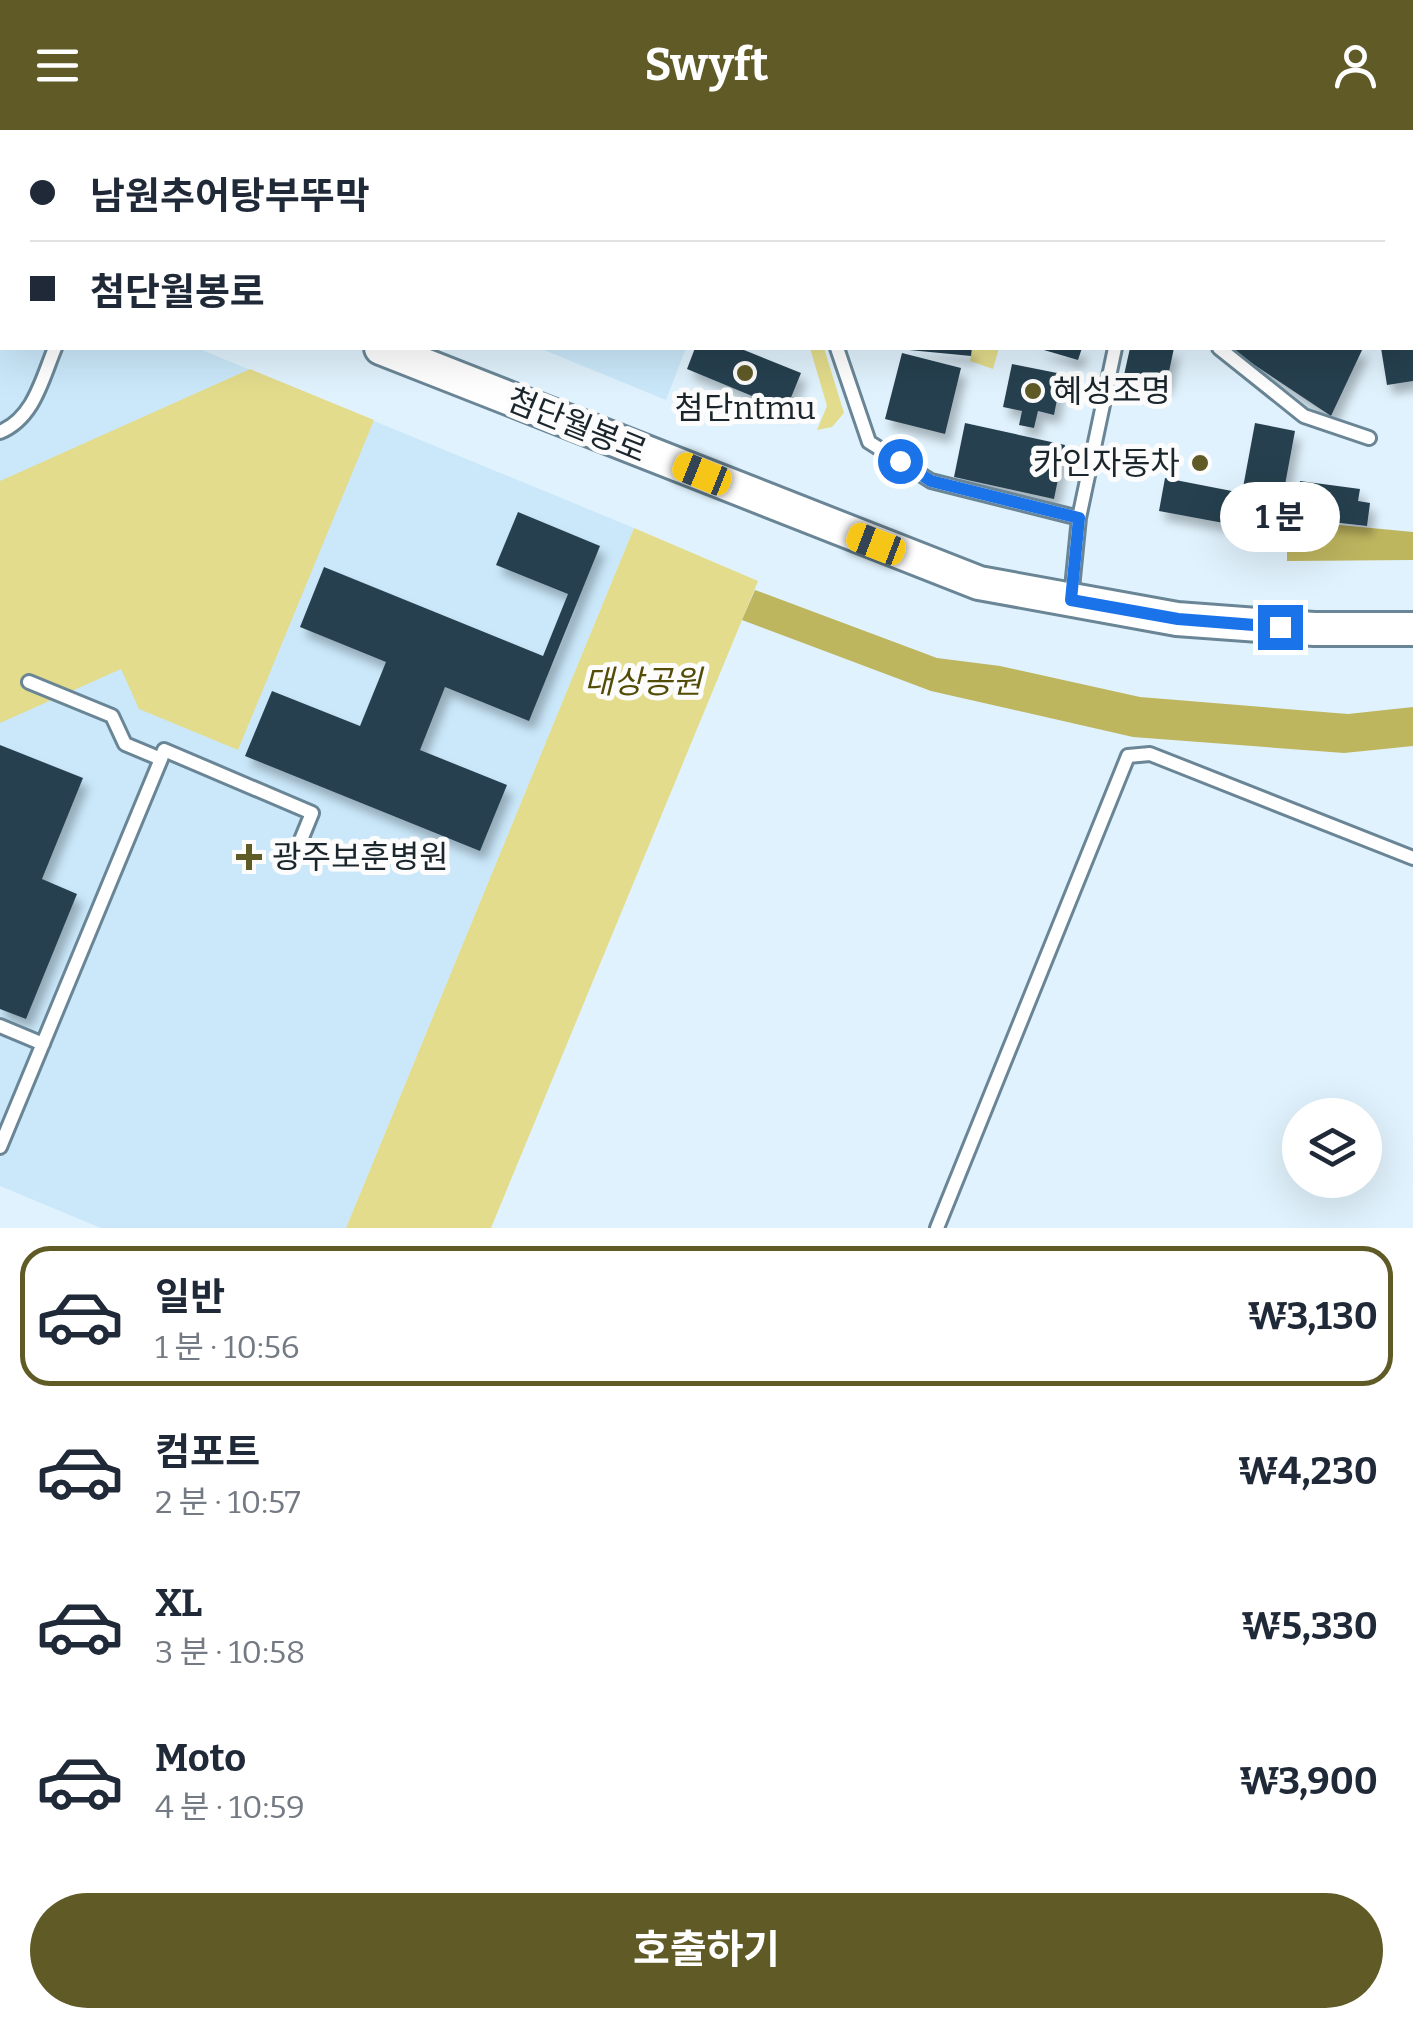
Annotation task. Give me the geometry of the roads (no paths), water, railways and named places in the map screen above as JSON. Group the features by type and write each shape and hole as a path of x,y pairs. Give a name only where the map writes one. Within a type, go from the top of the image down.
{"street":[{"name":"첨단월봉로","path":"386,350 979,584 1178,619 1314,629 1413,630"}],"lane":[{"path":"344,130 351,130"},
{"path":"0,432 15,426 27,412 54,350"},
{"path":"838,350 869,442 931,481 1079,518"},
{"path":"1071,600 1079,518 1115,350"},
{"path":"1222,350 1304,416 1368,438"},
{"path":"30,682 112,716 125,744 161,759"},
{"path":"0,1147 164,750 312,813 301,840"},
{"path":"938,1228 1128,756 1150,754 1413,858"},
{"path":"0,1026 43,1044"}],"place":[{"name":"첨단ntmu","path":"745,373"},
{"name":"혜성조명","path":"1033,391"},
{"name":"카인자동차","path":"1200,463"},
{"name":"광주보훈병원","path":"249,857"}],"park label":[{"name":"대상공원","path":"643,682"}]}
